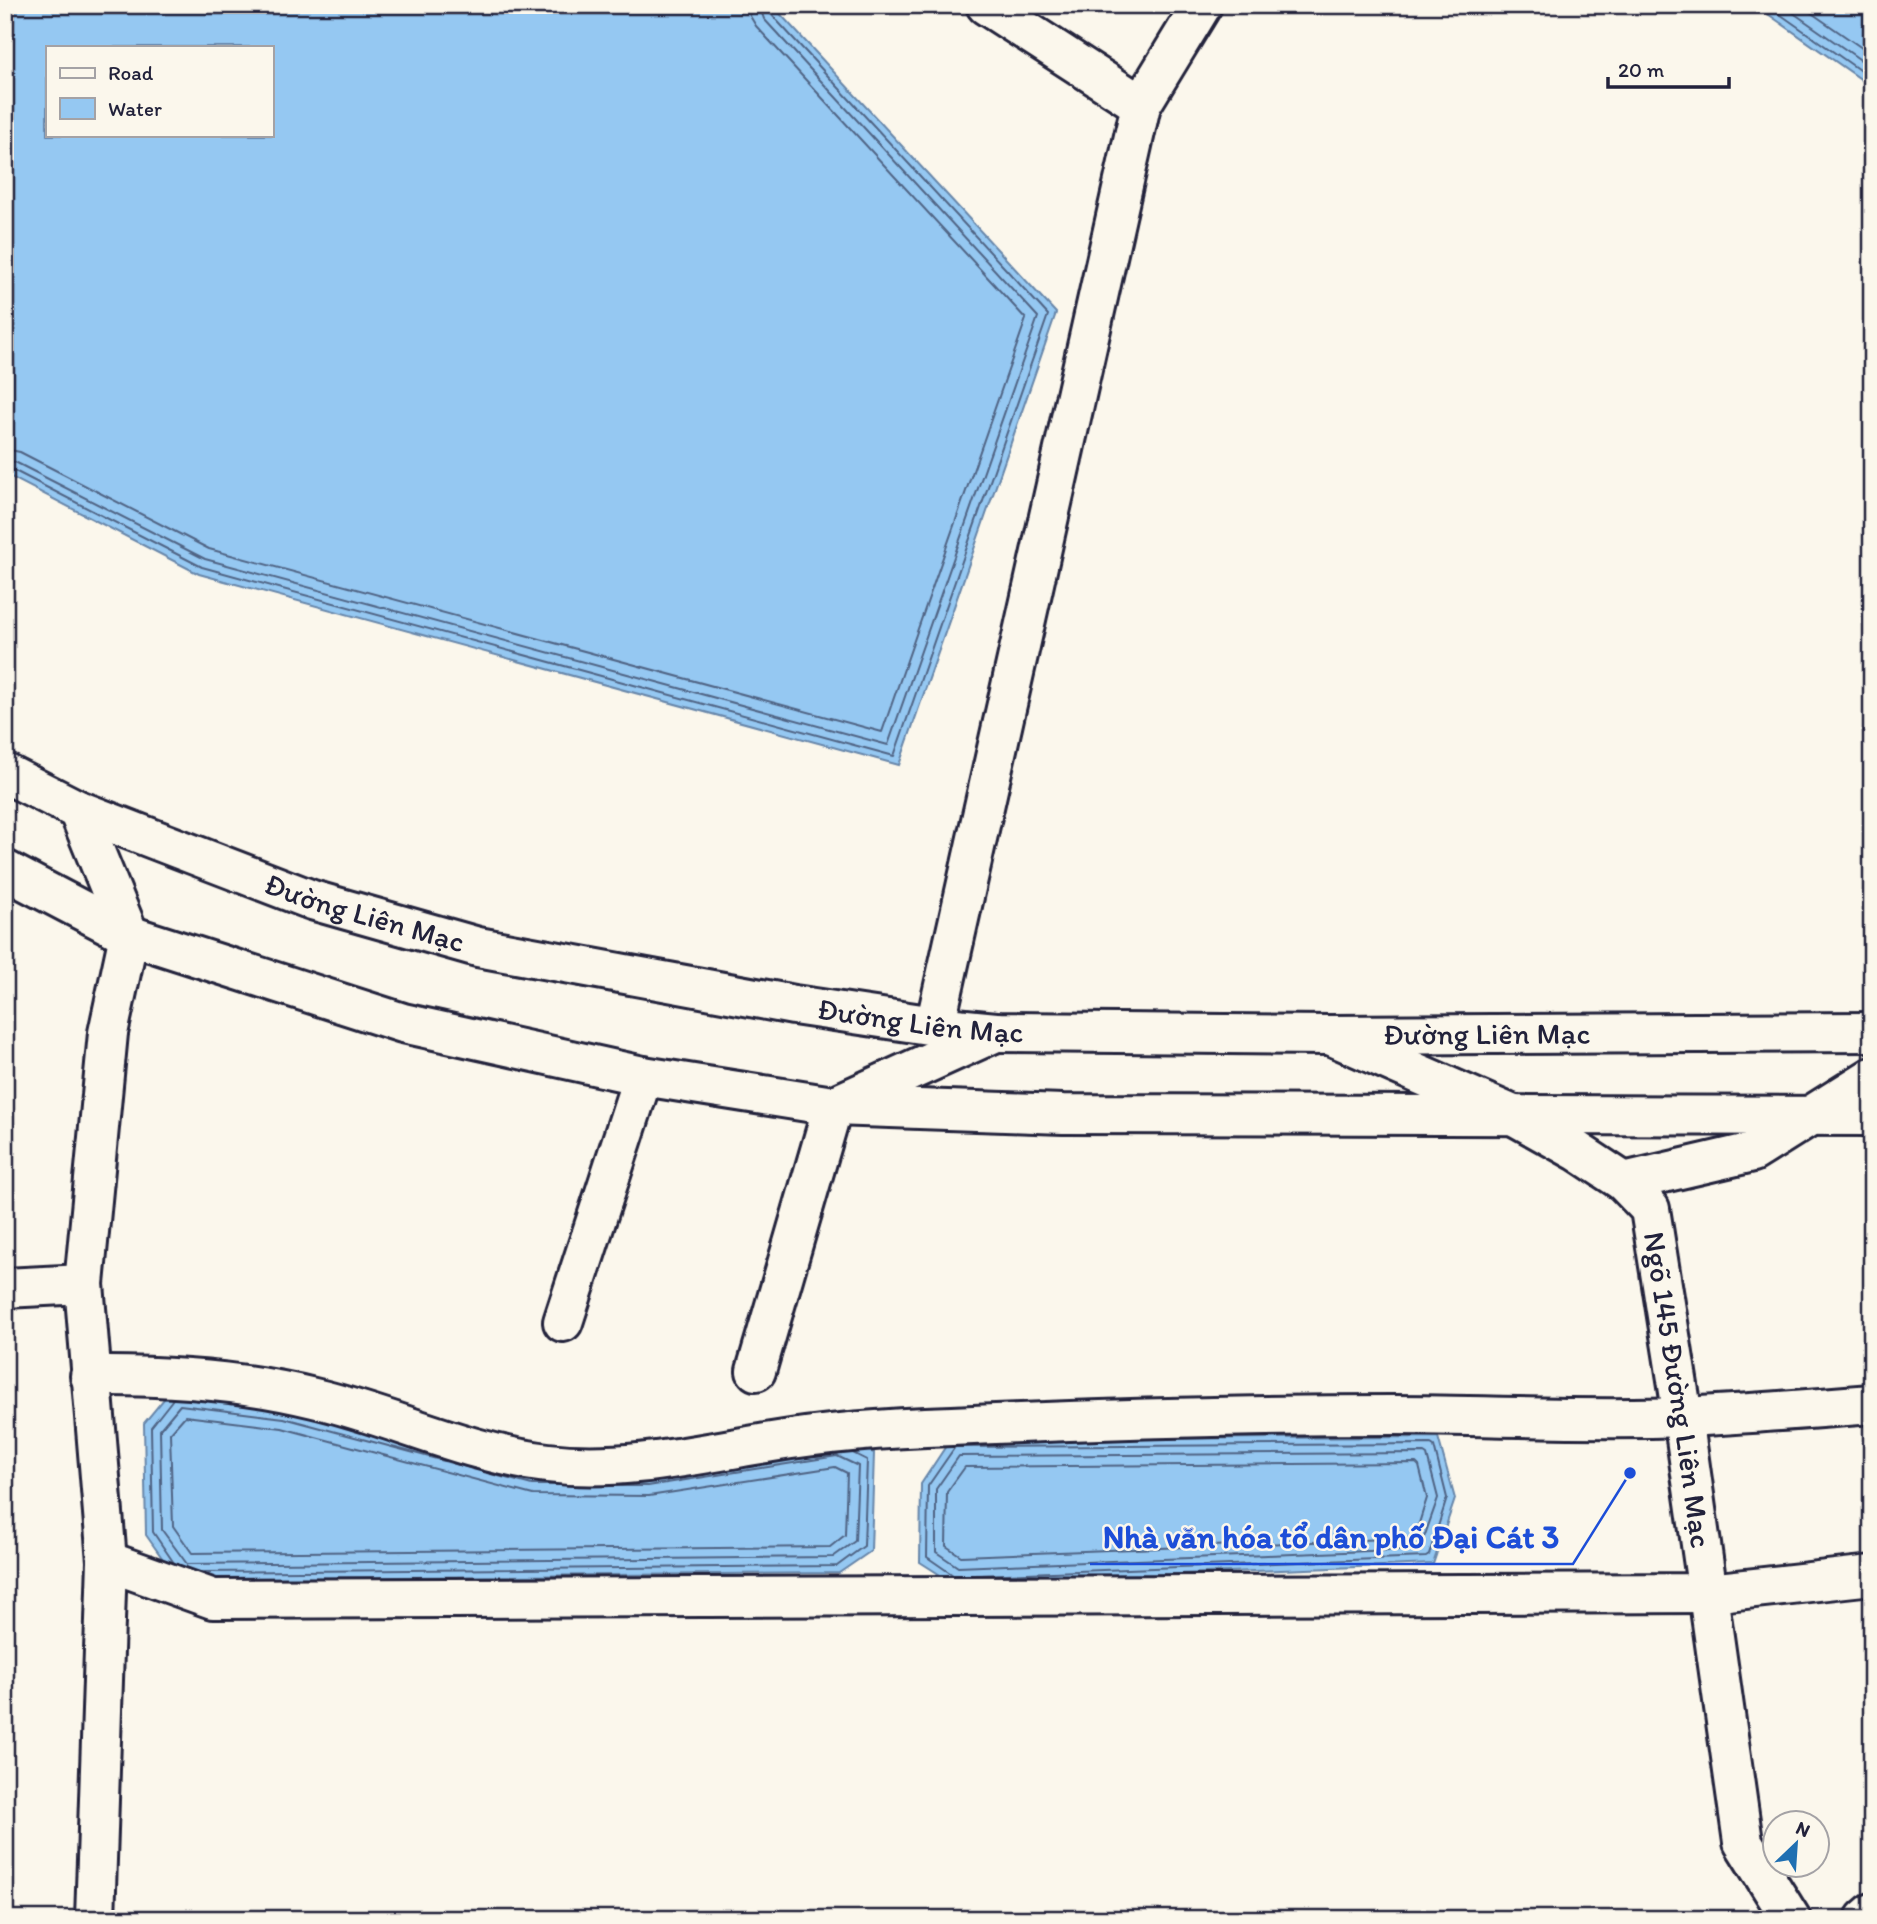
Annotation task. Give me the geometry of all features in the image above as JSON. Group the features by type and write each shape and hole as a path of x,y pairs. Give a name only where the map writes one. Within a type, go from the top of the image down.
{"street":[{"path":"986,5 1141,105"},
{"path":"935,1026 1141,105 1202,5"},
{"name":"Đường Liên Mạc","path":"5,773 78,810 312,900 478,947 755,998 935,1026 996,1032 1330,1035 1872,1032"},
{"path":"78,810 129,935 108,1033 84,1284 107,1562 96,1919"},
{"path":"5,870 129,935 403,1023 643,1076 833,1106 1063,1114 1872,1116"},
{"path":"756,1371 833,1106 996,1032"},
{"name":"Ngõ 145 Đường Liên Mạc","path":"1330,1035 1513,1115 1577,1151 1624,1182 1650,1209 1709,1593 1743,1842 1791,1919"},
{"path":"563,1322 643,1076"},
{"path":"1624,1182 1751,1153 1872,1077"},
{"path":"5,1288 84,1284"},
{"path":"90,1376 151,1376 244,1385 315,1398 465,1444 517,1457 548,1463 596,1465 642,1462 779,1441 946,1426 1139,1418 1392,1415 1683,1417 1872,1404"},
{"path":"107,1562 213,1599 1709,1593 1872,1575"},
{"path":"1864,1919 1872,1913"}],"water":[{"path":"5,5 772,5 1056,313 899,765 199,574 5,474"},
{"path":"1755,5 1872,5 1872,87"},
{"path":"173,1388 287,1402 534,1469 838,1440 874,1453 871,1551 839,1573 177,1579 146,1535 144,1423"},
{"path":"1438,1437 1455,1499 1433,1564 953,1583 920,1562 921,1484 950,1440"}],"place":[{"name":"Nhà văn hóa tổ dân phố Đại Cát 3","path":"1630,1473"}]}
